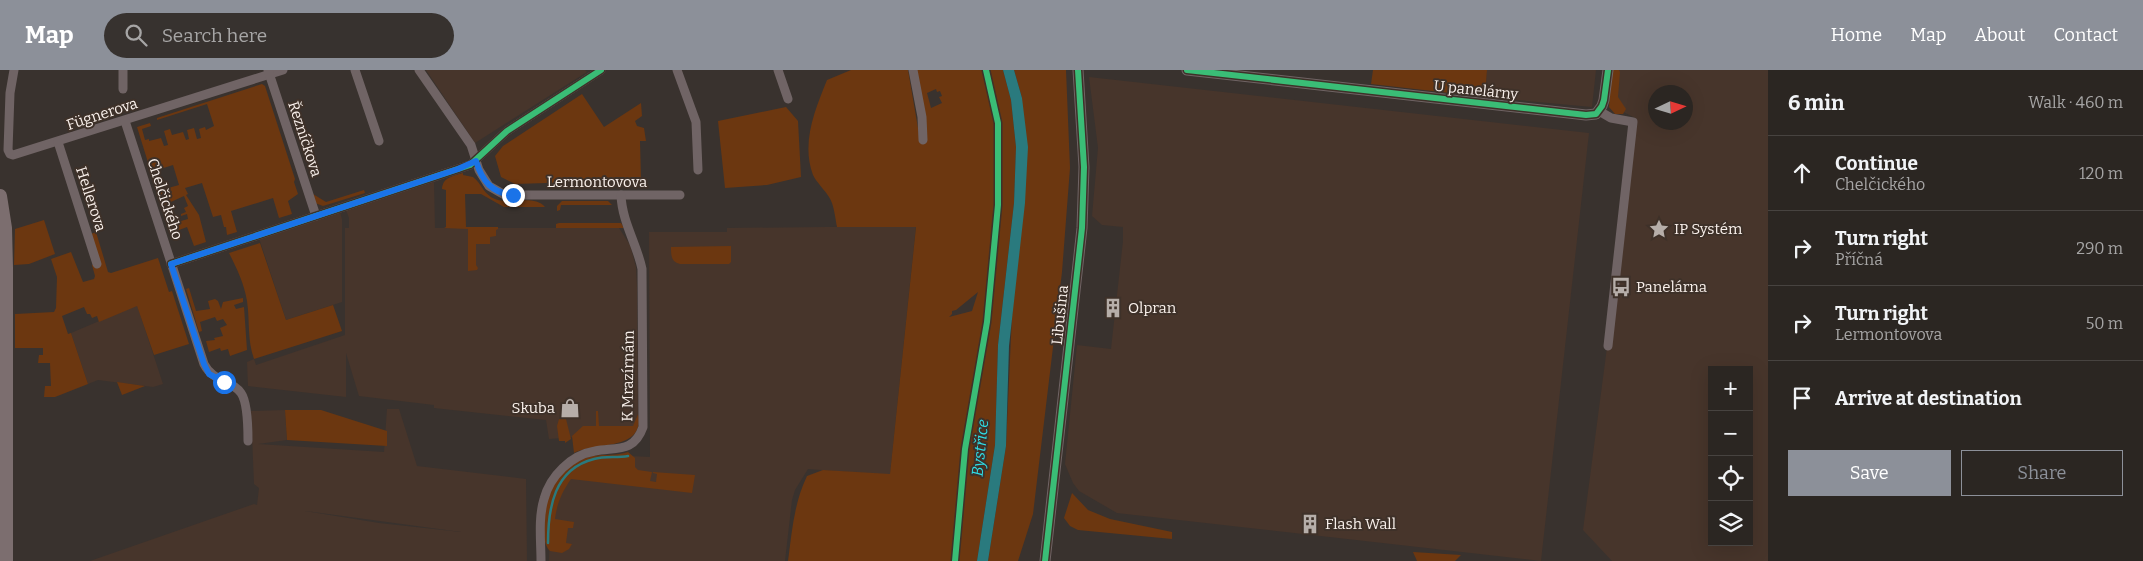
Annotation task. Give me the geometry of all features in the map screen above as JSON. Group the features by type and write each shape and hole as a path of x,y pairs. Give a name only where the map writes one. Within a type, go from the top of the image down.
{"main road":[{"path":"0,196 4,214 6,252 6,561"}],"street":[{"name":"Fügnerova","path":"14,70 10,106 10,154 19,155 269,72 283,70"},
{"path":"122,70 123,89"},
{"path":"355,70 379,141"},
{"name":"Lermontovova","path":"418,70 471,145 479,170 489,186 503,194 680,195"},
{"path":"171,264 465,167 476,161 507,131 601,70"},
{"path":"677,70 696,122 698,170"},
{"path":"778,70 788,100"},
{"path":"913,70 922,118 923,140"},
{"name":"Libušina","path":"1045,561 1082,228 1084,167 1078,70"},
{"name":"U panelárny","path":"1187,70 1586,115 1599,111 1611,118 1633,122 1608,346"},
{"path":"1599,111 1604,100 1608,70"},
{"name":"Řezníčkova","path":"269,72 316,216"},
{"name":"Chelčického","path":"125,121 207,371 236,388 243,395 248,441"},
{"name":"Hellerova","path":"58,142 97,264"},
{"name":"K Mrazírnám","path":"541,561 542,507 548,488 555,476 565,466 588,453 627,447 643,427 642,269 622,213 621,196"}],"shaded area":[{"path":"426,70 585,70 587,72 475,143"},
{"path":"851,70 908,70 919,134 916,70 1003,70 1011,100 1016,147 1014,203 998,345 995,445 977,561 788,561 796,507 807,476 823,470 890,474 916,227 837,227 831,200 813,175 808,151 814,115 827,80","holes":["936,89 937,92 940,91 942,96 939,97 942,103 931,108 927,93","978,292 972,311 949,317 952,311 956,310"]},
{"path":"1014,70 1066,70 1070,168 1062,272 1033,514 1018,561 988,561 1006,446 1022,98"},
{"path":"1373,70 1487,70 1485,97 1371,84"},
{"path":"1487,70 1596,70 1592,107 1485,97"},
{"path":"1612,70 1768,70 1768,561 1612,561 1583,530 1637,119 1608,104"},
{"path":"1612,70 1619,70 1620,72 1618,97 1626,109 1623,114 1615,114 1609,107"},
{"path":"1089,77 1589,133 1541,561 1117,513 1079,491 1073,483 1065,464 1077,345 1111,349 1123,241 1123,227 1102,225 1092,216 1098,148"},
{"path":"262,84 265,86 295,179 294,182 298,194 288,201 292,214 279,218 273,198 231,211 237,232 227,235 221,215 213,217 202,183 185,188 188,194 186,195 199,215 206,242 194,246 187,227 171,233 163,209 167,208 174,223 188,219 187,214 181,216 181,214 186,212 184,208 188,206 184,196 162,206 153,177 157,176 161,190 179,185 173,165 151,172 137,127 150,123 151,126 142,129 145,140 161,138 164,146 168,145 164,131 170,129 172,135 183,132 186,140 189,139 187,130 194,128 197,139 201,138 199,129 205,127 206,130 214,126 207,104 157,120 157,118"},
{"path":"582,94 604,127 641,103 642,116 635,121 637,126 644,128 646,141 640,141 641,180 515,184 501,177 495,156 503,146"},
{"path":"786,107 798,121 801,177 767,185 725,188 718,121"},
{"path":"463,173 463,175 473,177 488,195 495,199 501,201 535,201 545,207 504,207 481,194 465,194 466,227 498,227 496,236 490,237 490,244 476,244 476,265 478,268 477,270 468,271 468,229 444,228 446,227 446,190 442,189 446,179"},
{"path":"434,182 435,228 619,228 630,245 636,267 638,414 631,433 549,439 546,420 434,408 434,405 359,396 346,353 346,397 248,386 247,362 254,359 256,365 345,335 345,228 349,228 349,218 346,210"},
{"path":"364,190 365,193 323,206 315,203 313,194 326,202"},
{"path":"562,201 608,201 612,205 561,205 560,210 557,211 557,206"},
{"path":"340,212 342,219 342,302 286,320 258,235"},
{"path":"44,220 55,254 29,264 14,265 15,229"},
{"path":"621,223 624,228 556,228 556,224"},
{"path":"916,226 890,475 808,469 795,490 792,500 785,561 549,561 551,508 574,471 630,456 650,457 649,232 727,232 727,228"},
{"path":"96,232 108,272 111,273 158,258 169,292 172,291 189,344 154,355 137,306 99,322 97,316 92,318 90,314 87,314 84,307 62,316 68,334 71,333 88,384 55,397 44,397 45,386 51,386 50,363 38,363 39,355 43,355 43,348 15,348 15,314 54,312 56,308 57,277 51,259 71,252 83,282 94,279 92,265 99,263 91,234"},
{"path":"260,243 286,320 333,305 342,331 254,359 250,345 246,294 229,253"},
{"path":"731,246 731,262 729,264 680,264 673,260 671,255 671,247"},
{"path":"189,288 196,311 210,309 208,301 215,299 218,301 221,309 223,302 243,298 243,302 234,305 236,309 244,307 247,350 230,356 228,349 221,351 220,348 209,352 206,341 215,340 214,338 223,336 220,328 227,325 223,319 217,321 215,317 200,322 202,331 199,332 186,289"},
{"path":"137,305 163,384 153,387 98,380 88,384 71,333"},
{"path":"117,382 145,386 122,395"},
{"path":"387,409 399,409 417,466 526,479 527,561 90,561 254,504 257,505 259,488 254,484 251,411 285,410 287,440 258,444 384,452","holes":["305,511 461,532 379,523"]},
{"path":"285,410 321,410 387,431 387,446 287,440"},
{"path":"596,411 598,411 599,426 633,426 638,414 638,426 634,434 627,440 574,453 572,436 583,426 596,426"},
{"path":"559,419 566,419 571,439 565,443 565,441 559,441 557,426"},
{"path":"628,452 635,458 635,467 638,470 652,472 650,481 656,482 657,474 653,472 695,475 692,493 571,479 560,498 555,519 574,522 573,528 568,528 566,543 572,544 569,549 562,553 550,551 545,540 545,507 558,478 573,464 583,459"},
{"path":"1072,493 1088,510 1110,519 1172,532 1172,539 1078,530 1070,526 1064,518"},
{"path":"1413,552 1461,555 1455,561 1417,561"}],"water":[{"path":"1003,70 1014,70 1022,98 1028,147 1025,203 1009,346 1006,446 988,561 977,561 995,445 998,345 1014,203 1016,147 1011,100"}],"waterway":[{"path":"548,543 552,504 556,492 570,471 594,459 628,456"}],"cycle path":[{"path":"171,264 470,165 507,131 601,70"},
{"path":"955,561 965,449 987,322 998,205 998,123 986,70"},
{"path":"1045,561 1082,228 1084,167 1078,70"},
{"path":"1187,70 1586,115 1596,114 1602,106 1608,70"}],"place":[{"name":"IP Systém","path":"1659,229"},
{"name":"Panelárna","path":"1621,287"},
{"name":"Olpran","path":"1113,308"},
{"name":"Skuba","path":"570,408"},
{"name":"Flash Wall","path":"1310,524"}],"route":[{"path":"224,382 207,371 171,264 470,165 476,161 483,178 489,186 503,194 513,195"}],"water label":[{"name":"Bystřice","path":"980,448"}]}
